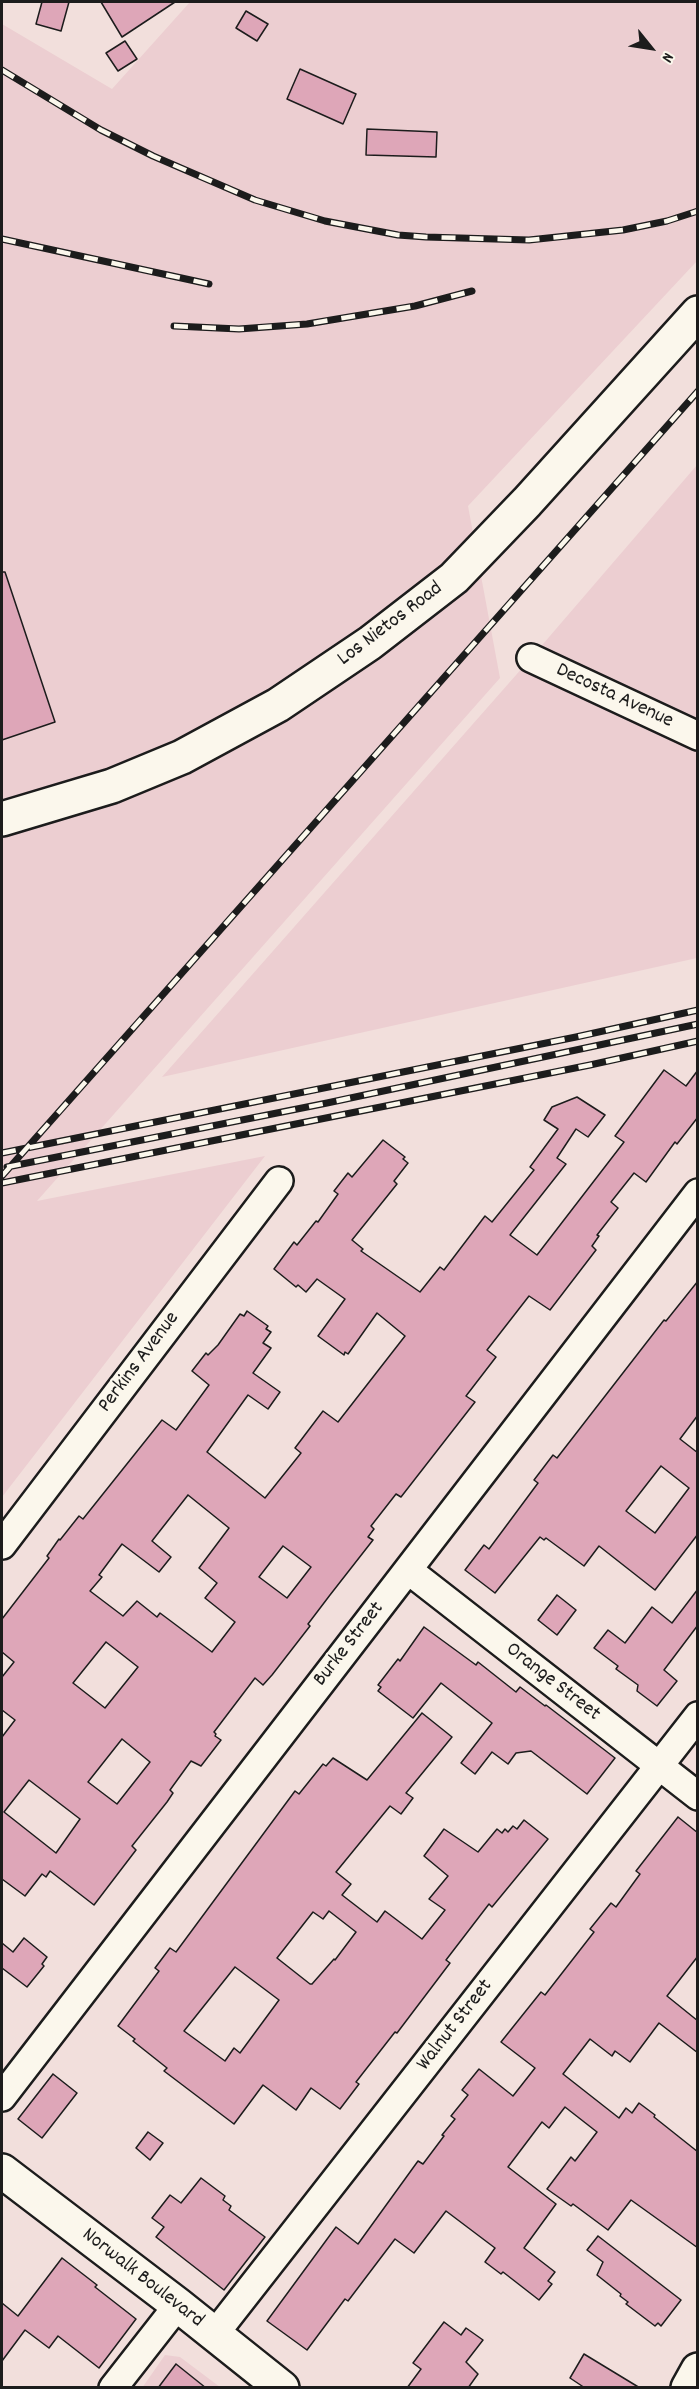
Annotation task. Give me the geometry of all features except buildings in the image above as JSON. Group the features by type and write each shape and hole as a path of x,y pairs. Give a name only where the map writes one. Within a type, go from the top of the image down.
{"street":[{"name":"Los Nietos Road","path":"2,819 112,786 182,757 279,705 370,643 454,578 698,313"},
{"name":"Decosta Avenue","path":"531,658 698,736"},
{"name":"Perkins Avenue","path":"2,1545 279,1181"},
{"name":"Burke Street","path":"2,2097 698,1193"},
{"name":"Orange Street","path":"408,1570 698,1796"},
{"name":"Walnut Street","path":"214,2335 698,1716"},
{"name":"Norwalk Boulevard","path":"2,2171 178,2305 282,2388"},
{"path":"113,2388 178,2305"},
{"path":"688,2388 698,2370"}],"shaded area":[{"path":"190,2 697,2 697,261 468,506 500,678 37,1201 265,1156 2,1497 2,24 112,89"},
{"path":"697,465 697,958 162,1077 531,658"},
{"path":"165,2355 180,2357 220,2387 142,2388"}],"railway":[{"path":"2,70 101,130 153,156 255,200 325,221 398,235 529,240 623,230 667,221 698,211"},
{"path":"2,239 209,284"},
{"path":"174,326 239,329 307,324 415,306 472,291"},
{"path":"2,1176 698,391"},
{"path":"2,1153 576,1037 698,1010"},
{"path":"7,1167 327,1103 698,1024"},
{"path":"2,1183 590,1065 698,1041"}]}
